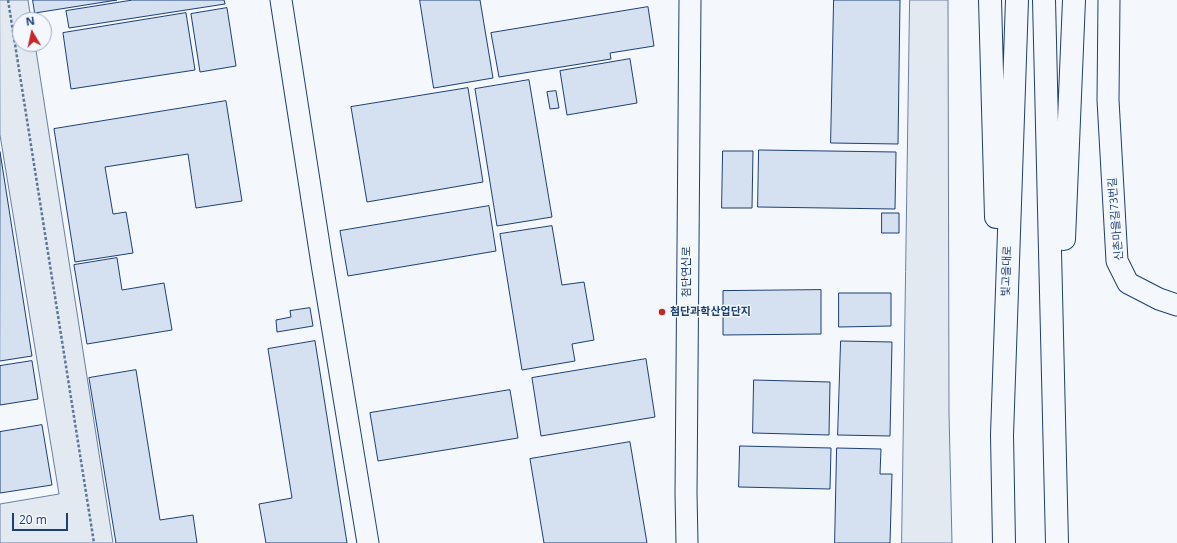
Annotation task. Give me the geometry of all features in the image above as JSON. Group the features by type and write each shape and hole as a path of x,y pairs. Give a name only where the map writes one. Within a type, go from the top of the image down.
{"main road":[{"path":"990,0 1002,435"},
{"name":"빛고을대로","path":"1004,543 1002,435 1017,0"},
{"path":"1044,0 1056,434 1057,543"},
{"path":"1056,434 1074,0"}],"street":[{"path":"281,0 322,264 368,543"},
{"name":"첨단연신로","path":"687,543 686,492 690,0"},
{"name":"신촌마을길73번길","path":"1109,0 1108,100 1117,260 1128,283 1159,299 1177,305"}],"path":[{"path":"8,0 94,543"}],"shaded area":[{"path":"0,0 28,0 30,12 12,12 12,52 36,52 113,543 0,543 0,504 59,494 0,135"},
{"path":"910,0 948,0 949,413 952,543 902,543"}],"building":[{"path":"33,0 117,0 41,12 35,12"},
{"path":"133,0 224,0 225,4 69,28 66,11"},
{"path":"420,0 480,0 493,78 434,88"},
{"path":"834,0 900,0 898,144 831,143"},
{"path":"648,7 654,46 610,53 611,59 499,77 491,33"},
{"path":"227,8 236,66 200,72 191,14"},
{"path":"186,13 195,70 71,89 63,33"},
{"path":"630,59 637,103 567,115 560,71"},
{"path":"529,80 552,217 497,226 475,89"},
{"path":"468,88 483,182 367,202 351,107"},
{"path":"556,91 559,108 550,109 547,92"},
{"path":"226,101 242,201 196,208 188,154 105,167 113,214 126,212 133,253 75,262 54,129"},
{"path":"759,150 896,152 895,209 758,207"},
{"path":"723,151 753,151 752,208 722,208"},
{"path":"0,152 32,356 0,361"},
{"path":"489,206 496,251 348,276 340,231"},
{"path":"882,213 899,213 899,233 882,233"},
{"path":"552,226 562,285 584,282 594,340 572,344 575,361 522,370 500,234"},
{"path":"117,258 122,290 164,283 172,330 87,344 74,265"},
{"path":"821,290 821,334 723,335 723,291"},
{"path":"839,293 891,293 891,326 839,327"},
{"path":"310,308 313,326 277,332 276,320 291,317 290,311"},
{"path":"315,341 347,543 266,543 259,504 292,498 268,349"},
{"path":"841,341 892,342 890,436 838,435"},
{"path":"646,359 655,417 541,436 532,378"},
{"path":"32,361 38,399 0,405 0,366"},
{"path":"136,370 160,520 193,515 197,543 116,543 89,378"},
{"path":"754,380 830,382 829,435 753,433"},
{"path":"510,390 518,438 378,461 370,413"},
{"path":"42,425 52,485 0,493 0,432"},
{"path":"630,442 647,543 544,543 530,459"},
{"path":"740,446 831,448 830,489 739,487"},
{"path":"837,448 881,449 880,474 892,474 890,543 835,543"}],"place":[{"name":"첨단과학산업단지","path":"662,312"}]}
